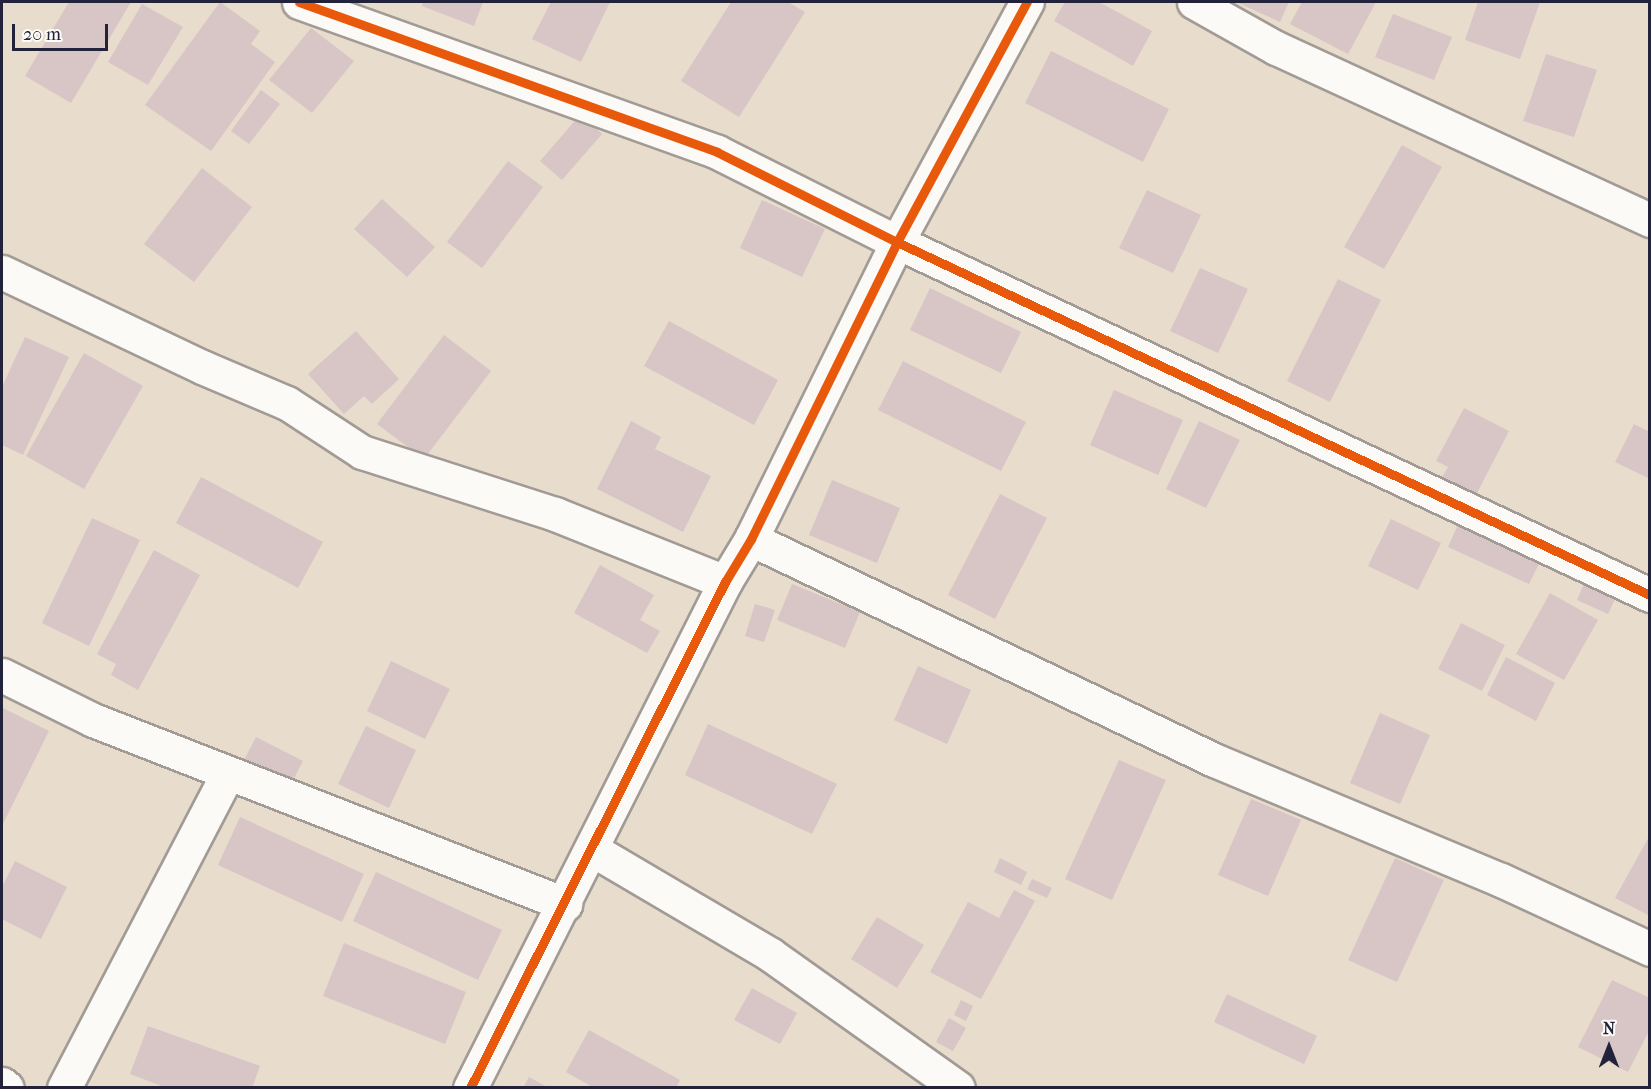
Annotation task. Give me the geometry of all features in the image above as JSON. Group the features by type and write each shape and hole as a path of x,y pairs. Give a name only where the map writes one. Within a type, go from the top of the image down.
{"street":[{"path":"299,2 717,152 897,242 1650,595"},
{"path":"470,1088 593,850 725,582 751,539 897,242 1027,2"},
{"path":"1194,2 1276,48 1650,220"},
{"path":"2,272 202,368 286,403 362,452 555,514 725,582"},
{"path":"751,539 1214,760 1501,880 1650,949"},
{"path":"2,675 93,720 565,904"},
{"path":"64,1088 228,773"},
{"path":"593,850 771,955 958,1088"},
{"path":"2,1084 7,1088"}],"building":[{"path":"69,2 131,2 71,103 25,76"},
{"path":"220,2 260,31 251,44 275,62 211,151 145,105"},
{"path":"423,2 483,2 474,26 422,6"},
{"path":"551,2 610,2 581,62 532,39"},
{"path":"731,2 788,2 805,12 739,117 681,81"},
{"path":"1065,2 1099,2 1152,31 1133,66 1054,21"},
{"path":"1236,2 1289,2 1280,22"},
{"path":"1302,2 1376,2 1348,54 1290,24"},
{"path":"1478,2 1540,2 1520,59 1465,40"},
{"path":"142,4 183,27 148,85 108,62"},
{"path":"1393,14 1452,37 1434,80 1375,57"},
{"path":"311,28 354,61 312,113 269,80"},
{"path":"1051,51 1169,109 1143,162 1025,103"},
{"path":"1546,54 1597,70 1574,137 1523,121"},
{"path":"261,90 280,104 249,144 231,131"},
{"path":"580,115 602,134 562,180 540,161"},
{"path":"1402,145 1442,167 1384,269 1344,247"},
{"path":"508,161 543,187 482,268 447,242"},
{"path":"202,168 252,207 194,282 144,244"},
{"path":"1147,190 1201,215 1173,273 1119,248"},
{"path":"382,199 435,247 407,277 354,229"},
{"path":"762,200 825,229 802,277 740,248"},
{"path":"1200,268 1248,289 1218,353 1170,331"},
{"path":"1338,279 1381,300 1330,402 1287,381"},
{"path":"930,288 1021,332 1001,373 910,330"},
{"path":"669,321 778,380 754,425 644,366"},
{"path":"356,331 399,379 372,404 364,396 344,414 308,374"},
{"path":"444,335 491,371 424,459 377,424"},
{"path":"25,337 69,357 23,455 2,445 2,387"},
{"path":"84,353 143,386 84,489 26,456"},
{"path":"903,361 1026,422 1001,471 878,410"},
{"path":"1114,390 1183,420 1158,475 1090,445"},
{"path":"1464,408 1509,431 1475,497 1441,479 1448,467 1436,461"},
{"path":"631,421 661,437 655,449 711,476 683,532 597,489"},
{"path":"1199,421 1240,440 1206,508 1166,489"},
{"path":"1634,424 1650,432 1650,479 1615,462"},
{"path":"201,477 323,542 298,588 176,523"},
{"path":"832,480 900,508 877,563 809,535"},
{"path":"1000,494 1047,518 995,619 948,595"},
{"path":"92,518 140,540 89,646 42,623"},
{"path":"1391,519 1441,543 1418,590 1368,566"},
{"path":"1459,522 1541,560 1529,584 1448,547"},
{"path":"154,550 200,575 138,690 111,675 116,664 97,654"},
{"path":"600,565 654,595 640,620 660,631 647,653 574,613"},
{"path":"1584,583 1616,597 1608,614 1577,600"},
{"path":"792,584 860,612 845,648 777,620"},
{"path":"1550,593 1598,620 1564,680 1516,654"},
{"path":"755,604 775,610 764,642 745,636"},
{"path":"1461,623 1505,645 1482,691 1438,669"},
{"path":"1506,657 1555,683 1536,721 1487,695"},
{"path":"391,661 450,689 425,739 367,711"},
{"path":"918,666 971,690 947,744 894,720"},
{"path":"3,708 49,731 2,826 2,711"},
{"path":"1380,713 1430,735 1400,804 1350,783"},
{"path":"708,724 837,784 812,834 685,775"},
{"path":"366,726 416,750 389,808 338,784"},
{"path":"256,737 303,761 291,784 244,760"},
{"path":"1119,760 1166,780 1112,900 1065,879"},
{"path":"1251,799 1301,820 1268,896 1218,875"},
{"path":"240,817 364,874 342,922 218,865"},
{"path":"1650,835 1650,916 1615,898"},
{"path":"1000,858 1027,872 1021,885 994,872"},
{"path":"1395,858 1444,880 1397,982 1348,960"},
{"path":"15,861 67,887 41,939 2,919 2,887"},
{"path":"376,872 502,930 478,980 353,921"},
{"path":"1032,879 1052,888 1047,898 1027,889"},
{"path":"1014,890 1035,901 981,999 930,972 968,902 999,918"},
{"path":"877,917 924,945 897,988 851,959"},
{"path":"344,943 466,992 445,1044 323,996"},
{"path":"1612,980 1650,998 1650,1029 1628,1072 1578,1047"},
{"path":"752,988 797,1013 780,1044 734,1020"},
{"path":"1227,994 1317,1036 1304,1064 1214,1022"},
{"path":"961,1000 973,1006 966,1021 954,1015"},
{"path":"949,1018 966,1028 953,1051 936,1042"},
{"path":"148,1026 260,1066 252,1088 167,1088 130,1074"},
{"path":"589,1030 680,1080 676,1088 594,1088 566,1072"},
{"path":"529,1077 549,1088 523,1088"}],"cycle path":[{"path":"299,2 717,152 897,242 1650,595"},
{"path":"470,1088 725,582 751,539 897,242 1027,2"}]}
